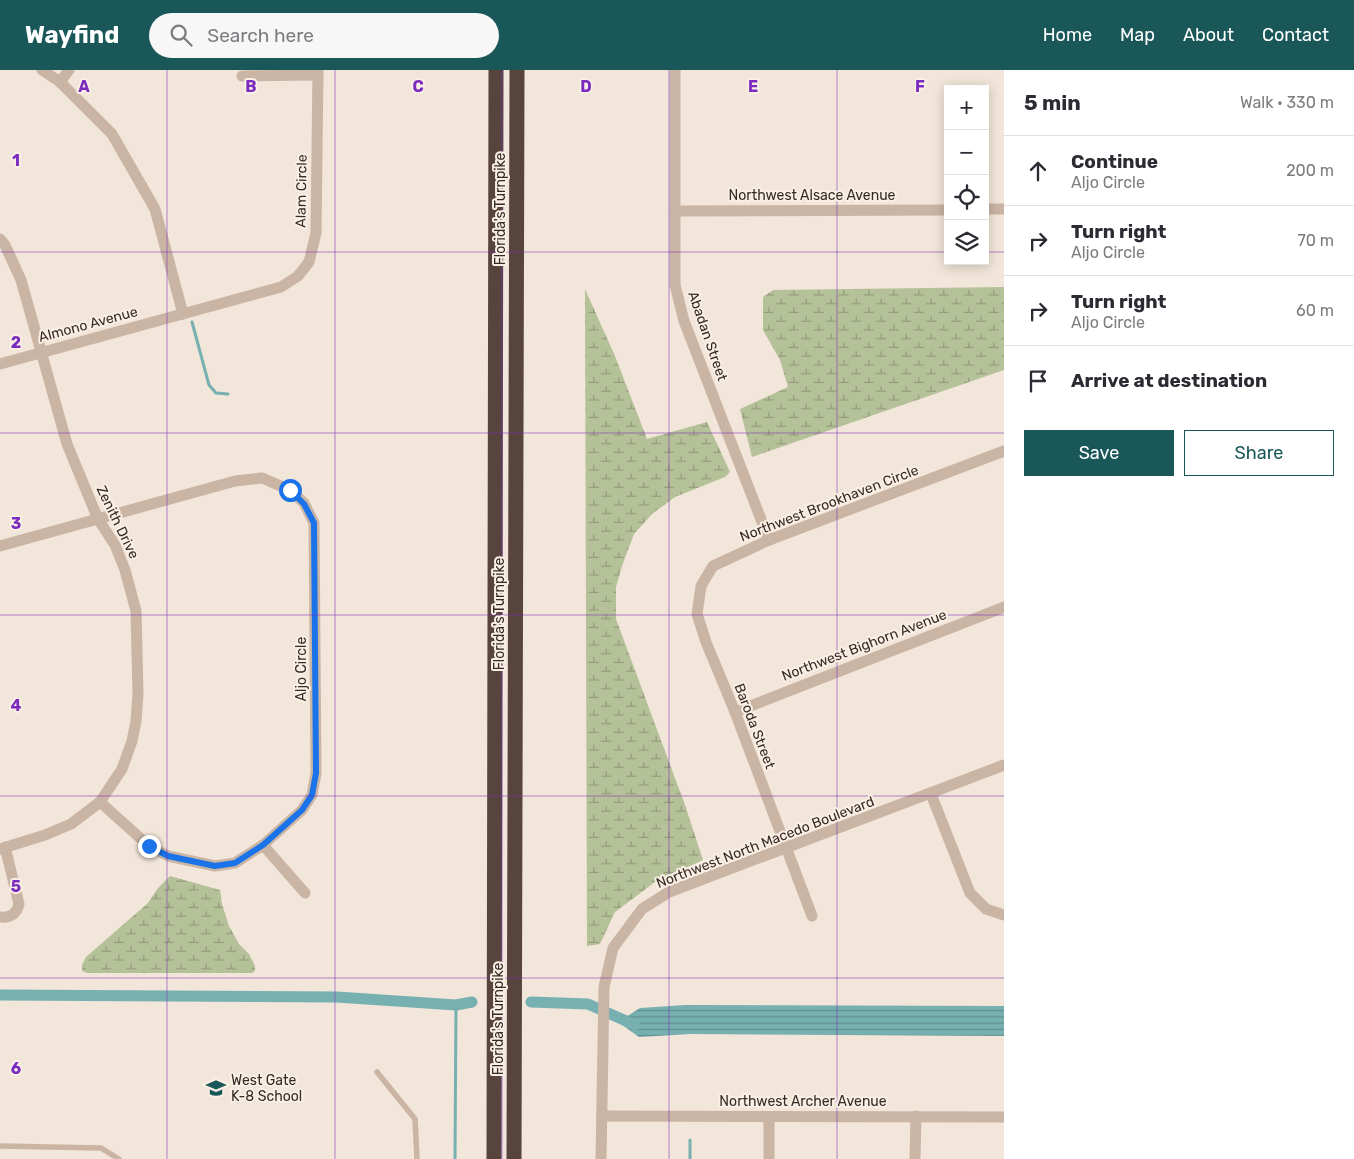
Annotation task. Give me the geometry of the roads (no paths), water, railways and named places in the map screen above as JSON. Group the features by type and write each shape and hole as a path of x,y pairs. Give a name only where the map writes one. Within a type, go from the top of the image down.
{"highway":[{"name":"Florida's Turnpike","path":"494,1159 496,70"},
{"name":"Florida's Turnpike","path":"514,1159 517,70"}],"street":[{"path":"42,70 60,82 112,134 155,209 184,314"},
{"path":"60,82 69,70"},
{"name":"Abadan Street","path":"676,70 676,285 684,321 769,540"},
{"path":"242,76 318,73"},
{"name":"Alam Circle","path":"184,314 281,287 298,276 309,262 316,233 318,73"},
{"path":"989,209 1004,209"},
{"name":"Northwest Alsace Avenue","path":"676,211 944,210"},
{"name":"Zenith Drive","path":"0,239 5,245 21,280 66,444 98,519 115,545 125,570 136,611 138,694 132,742 122,769 100,802 71,824 45,835 3,848"},
{"name":"Almono Avenue","path":"0,364 184,314"},
{"name":"Northwest Brookhaven Circle","path":"697,614 702,586 713,566 769,540 1004,451"},
{"name":"Aljo Circle","path":"0,546 234,481 262,478 290,490 304,504 314,523 316,545 316,773 312,795 302,810 263,845 235,863 215,866 168,856 149,846 100,802"},
{"name":"Northwest Bighorn Avenue","path":"735,712 1004,606"},
{"name":"Baroda Street","path":"697,614 706,642 735,712 812,916"},
{"name":"Northwest North Macedo Boulevard","path":"601,1159 604,987 613,948 642,909 669,892 1004,765"},
{"path":"931,794 970,894 986,909 1004,915"},
{"path":"263,845 306,893"},
{"path":"0,917 12,916 18,910 19,904 3,848"},
{"name":"Northwest Archer Avenue","path":"602,1116 1004,1117"},
{"path":"915,1159 916,1116"},
{"path":"769,1117 769,1159"}],"lane":[{"path":"377,1072 415,1119 417,1159"},
{"path":"0,1146 101,1148 119,1159"}],"water":[{"path":"686,1005 1004,1006 1004,1036 691,1034 639,1037 618,1022 640,1008"}],"waterway":[{"path":"192,322 209,385 216,393 228,394"},
{"path":"0,995 337,997 456,1005 472,1002"},
{"path":"531,1002 588,1004 635,1025"},
{"path":"455,1159 456,1005"},
{"path":"690,1140 690,1159"}],"place":[{"name":"West Gate K-8 School","path":"216,1088"}]}
